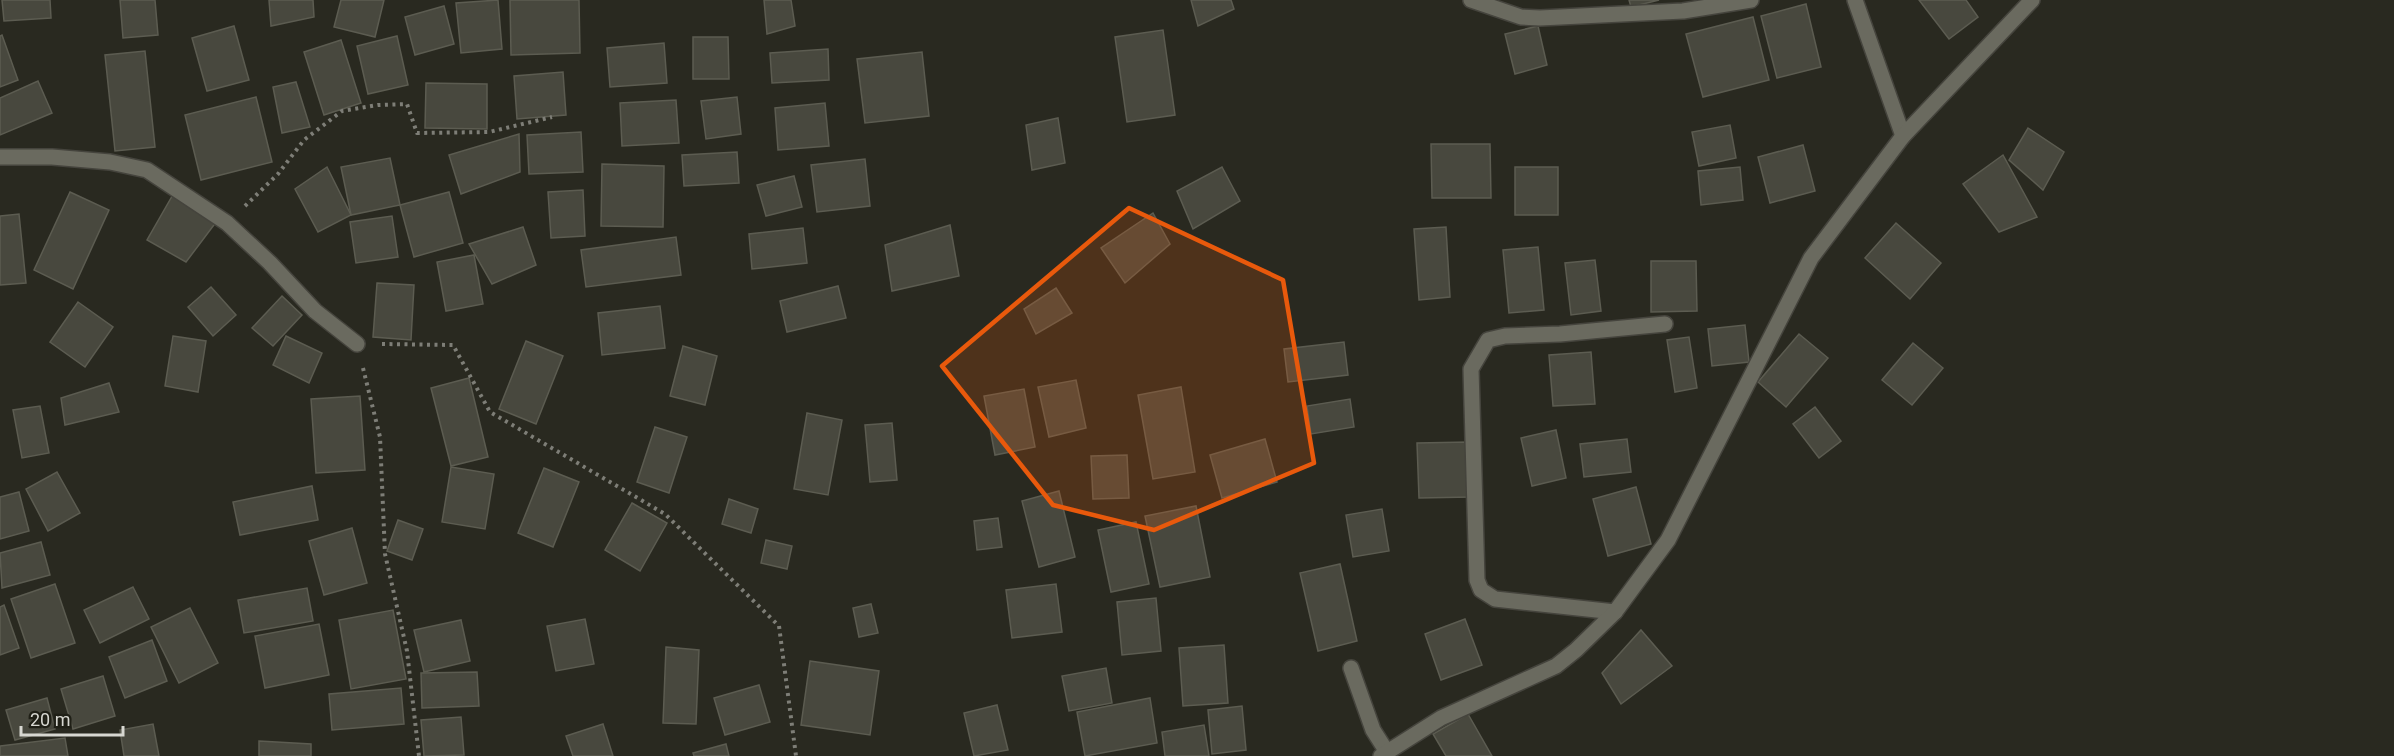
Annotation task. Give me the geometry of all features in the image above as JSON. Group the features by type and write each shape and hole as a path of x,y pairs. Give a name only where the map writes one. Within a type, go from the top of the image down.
{"street":[{"path":"1471,0 1521,17 1540,18 1683,10 1751,0"},
{"path":"1855,0 1903,136"},
{"path":"1351,668 1384,754 1441,718 1556,666 1615,612 1668,540 1811,258 1903,136 2032,0"},
{"path":"0,157 52,157 110,162 147,170 227,223 270,263 315,311 357,344"},
{"path":"1615,612 1495,599 1481,590 1478,580 1471,369 1488,340 1505,336 1560,334 1665,324"}],"path":[{"path":"227,223 278,174 304,140 342,111 407,104 417,133 489,132 552,117"},
{"path":"419,756 407,651 385,554 380,437 357,344 453,345 490,412 665,514 779,626 796,756"}],"highlighted area":[{"path":"1129,208 1283,280 1314,463 1154,530 1053,505 942,366"}],"building":[{"path":"2,0 50,0 51,18 4,21"},
{"path":"120,0 155,0 158,35 123,38"},
{"path":"269,0 313,0 314,17 271,26"},
{"path":"341,0 384,0 375,37 334,27"},
{"path":"498,0 502,49 461,53 456,3"},
{"path":"510,0 579,0 580,53 511,55"},
{"path":"764,0 791,0 795,26 767,34"},
{"path":"1191,0 1231,0 1234,9 1198,26"},
{"path":"1629,0 1659,0 1631,7"},
{"path":"1919,0 1966,0 1978,17 1949,39"},
{"path":"1806,4 1821,67 1777,78 1761,16"},
{"path":"444,6 454,44 415,55 405,17"},
{"path":"1753,17 1769,80 1703,97 1686,34"},
{"path":"234,26 249,80 207,91 192,38"},
{"path":"1538,26 1547,65 1515,74 1505,34"},
{"path":"1163,30 1175,115 1127,122 1115,37"},
{"path":"2,35 18,80 0,87 0,36"},
{"path":"397,36 408,85 368,94 357,46"},
{"path":"693,37 728,37 729,79 693,79"},
{"path":"341,40 361,103 324,115 304,52"},
{"path":"664,43 667,83 610,87 607,48"},
{"path":"828,49 829,80 772,83 770,53"},
{"path":"145,51 155,147 115,151 105,55"},
{"path":"922,52 929,116 865,123 857,59"},
{"path":"563,72 566,115 517,119 514,76"},
{"path":"38,81 52,113 0,135 0,98"},
{"path":"296,82 310,127 282,133 273,87"},
{"path":"426,83 487,84 487,129 425,128"},
{"path":"256,97 272,162 201,180 185,115"},
{"path":"737,97 741,134 706,139 701,101"},
{"path":"676,100 679,143 622,146 620,103"},
{"path":"825,103 829,146 778,150 775,108"},
{"path":"1058,118 1065,163 1032,170 1026,125"},
{"path":"1730,125 1736,158 1699,166 1692,132"},
{"path":"2028,128 2064,152 2043,190 2009,160"},
{"path":"581,132 583,172 529,174 527,135"},
{"path":"519,134 520,172 461,194 449,155"},
{"path":"1431,144 1490,144 1491,198 1432,198"},
{"path":"1803,145 1815,191 1770,203 1758,157"},
{"path":"737,152 739,183 684,186 682,155"},
{"path":"2003,155 2037,217 1999,232 1963,184"},
{"path":"390,158 400,205 351,215 341,167"},
{"path":"865,159 870,206 817,212 811,165"},
{"path":"602,164 664,166 663,227 601,226"},
{"path":"327,167 351,215 318,232 295,189"},
{"path":"1222,167 1240,201 1193,229 1177,191"},
{"path":"1515,167 1558,167 1558,215 1515,215"},
{"path":"1740,167 1743,200 1701,205 1698,171"},
{"path":"794,176 802,207 766,216 757,185"},
{"path":"583,190 585,236 551,238 548,192"},
{"path":"175,191 217,221 186,262 147,240"},
{"path":"70,192 109,210 73,289 34,270"},
{"path":"449,192 463,243 414,257 400,205"},
{"path":"1153,213 1170,244 1125,283 1101,248"},
{"path":"19,214 26,283 0,285 0,216"},
{"path":"392,216 398,257 356,263 350,222"},
{"path":"1896,223 1941,263 1910,299 1865,258"},
{"path":"950,225 959,276 892,291 885,245"},
{"path":"523,227 536,265 492,284 469,244"},
{"path":"1446,227 1450,297 1419,300 1414,229"},
{"path":"803,228 807,263 752,269 749,234"},
{"path":"676,237 681,275 586,287 581,250"},
{"path":"1538,247 1544,310 1509,313 1503,250"},
{"path":"474,255 483,304 446,311 437,262"},
{"path":"1595,260 1601,311 1571,315 1565,263"},
{"path":"1651,261 1696,261 1697,311 1651,312"},
{"path":"377,283 414,285 411,340 373,337"},
{"path":"838,286 846,318 787,332 780,301"},
{"path":"211,287 236,315 213,336 188,307"},
{"path":"1056,288 1072,313 1036,334 1024,309"},
{"path":"282,296 302,315 273,346 252,328"},
{"path":"78,302 113,327 85,367 50,342"},
{"path":"660,306 665,348 602,355 598,313"},
{"path":"1745,325 1749,362 1712,366 1708,329"},
{"path":"1799,334 1828,358 1786,407 1758,382"},
{"path":"173,336 206,341 198,392 165,386"},
{"path":"286,336 322,353 309,383 273,365"},
{"path":"1689,337 1697,388 1675,392 1667,340"},
{"path":"526,341 563,356 536,424 499,409"},
{"path":"1344,342 1348,375 1288,382 1284,349"},
{"path":"1913,343 1943,368 1912,405 1882,380"},
{"path":"683,346 717,356 705,405 670,396"},
{"path":"1591,352 1595,404 1553,406 1549,355"},
{"path":"469,378 488,457 451,466 431,388"},
{"path":"1076,380 1086,428 1049,437 1038,387"},
{"path":"109,383 119,412 65,425 61,398"},
{"path":"1181,387 1195,472 1153,479 1138,395"},
{"path":"1024,389 1035,447 995,455 984,396"},
{"path":"360,396 365,470 316,473 311,399"},
{"path":"1350,399 1354,427 1311,434 1307,406"},
{"path":"40,406 49,453 22,458 13,410"},
{"path":"1815,407 1841,441 1819,458 1793,424"},
{"path":"807,413 842,420 828,495 794,489"},
{"path":"892,423 897,480 870,482 865,425"},
{"path":"655,427 687,437 669,493 637,482"},
{"path":"1556,430 1566,478 1532,486 1521,438"},
{"path":"1265,439 1277,482 1222,498 1210,455"},
{"path":"1627,439 1631,472 1584,477 1580,444"},
{"path":"1469,442 1471,497 1419,498 1417,443"},
{"path":"1127,455 1129,498 1093,499 1091,456"},
{"path":"451,467 494,474 485,529 442,522"},
{"path":"544,468 579,482 553,547 518,533"},
{"path":"57,472 80,513 48,531 26,489"},
{"path":"312,486 318,520 240,535 233,502"},
{"path":"1636,487 1651,544 1608,556 1593,499"},
{"path":"1059,491 1075,557 1039,567 1022,501"},
{"path":"19,492 29,531 0,539 0,497"},
{"path":"729,499 758,509 751,533 722,524"},
{"path":"632,503 667,523 640,571 605,550"},
{"path":"1196,506 1210,577 1160,587 1145,516"},
{"path":"1382,509 1389,551 1353,557 1346,515"},
{"path":"998,518 1002,547 977,550 974,521"},
{"path":"398,520 423,529 412,560 387,551"},
{"path":"1136,522 1149,584 1111,592 1098,530"},
{"path":"352,528 367,583 324,595 309,541"},
{"path":"766,540 792,546 787,569 761,563"},
{"path":"41,542 50,575 2,588 0,553"},
{"path":"1340,564 1357,641 1318,651 1300,573"},
{"path":"55,584 75,643 31,658 11,599"},
{"path":"1056,584 1062,632 1012,638 1006,590"},
{"path":"133,587 149,619 100,643 84,610"},
{"path":"307,588 313,621 244,633 238,600"},
{"path":"1156,598 1161,651 1122,655 1117,602"},
{"path":"871,604 878,633 859,637 853,608"},
{"path":"4,605 19,648 0,655 0,607"},
{"path":"190,608 218,663 179,683 151,627"},
{"path":"393,610 406,679 351,689 339,620"},
{"path":"585,619 594,664 556,671 547,626"},
{"path":"1465,619 1482,665 1441,680 1425,634"},
{"path":"461,620 470,661 424,672 414,630"},
{"path":"319,624 329,675 265,688 255,636"},
{"path":"1641,630 1672,666 1621,704 1602,673"},
{"path":"152,640 167,681 125,698 109,657"},
{"path":"1224,645 1228,703 1183,706 1179,648"},
{"path":"666,647 699,650 696,724 663,723"},
{"path":"810,661 879,671 870,735 801,725"},
{"path":"1106,668 1112,703 1069,711 1062,676"},
{"path":"477,672 479,706 422,708 421,673"},
{"path":"103,676 115,716 73,729 61,689"},
{"path":"759,685 770,722 725,735 714,698"},
{"path":"401,688 404,724 332,730 329,694"},
{"path":"47,698 55,729 15,740 6,710"},
{"path":"1150,698 1157,743 1085,756 1077,712"},
{"path":"997,705 1008,750 974,756 964,713"},
{"path":"1242,706 1246,750 1212,754 1208,710"},
{"path":"1468,714 1492,756 1446,756 1433,734"},
{"path":"461,717 464,755 424,756 421,720"},
{"path":"153,724 159,756 124,756 120,730"},
{"path":"603,724 613,756 573,756 566,736"},
{"path":"1204,725 1209,756 1165,756 1162,732"},
{"path":"65,738 68,756 0,756 0,746"},
{"path":"259,741 311,744 311,756 259,756"},
{"path":"726,744 729,756 694,756 693,753"}]}
